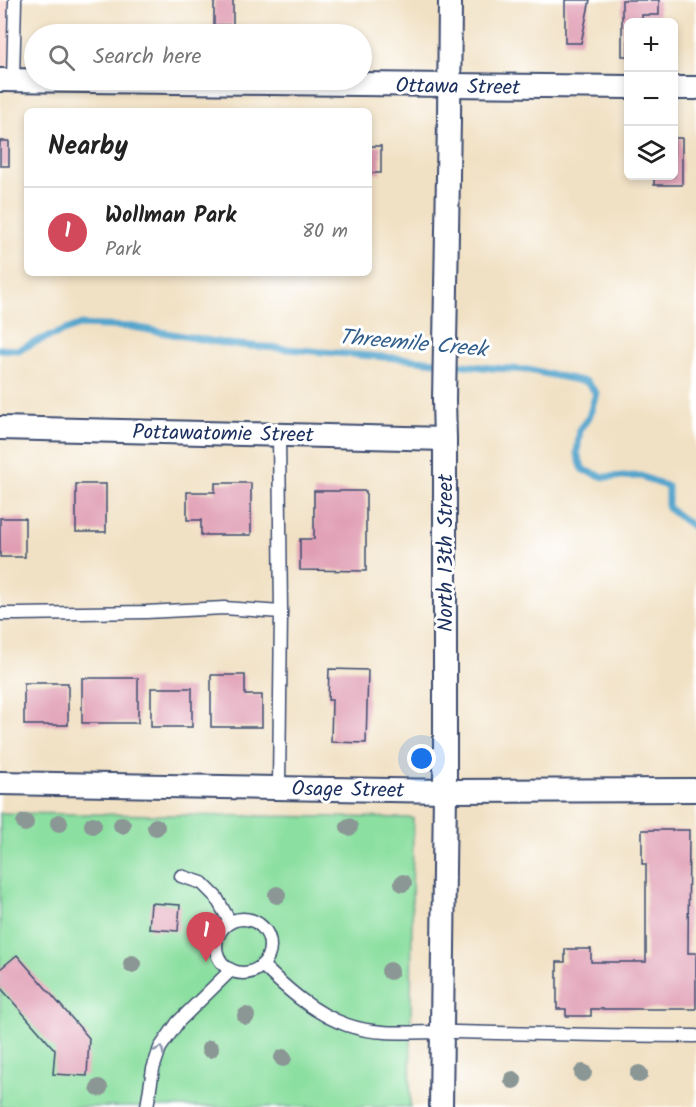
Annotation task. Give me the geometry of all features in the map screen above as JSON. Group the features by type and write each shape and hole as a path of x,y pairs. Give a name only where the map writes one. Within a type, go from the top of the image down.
{"street":[{"name":"North 13th Street","path":"441,1107 446,790 444,400 450,0"},
{"name":"Ottawa Street","path":"7,80 24,80"},
{"name":"Ottawa Street","path":"372,85 624,87"},
{"path":"678,88 696,88"},
{"name":"Pottawatomie Street","path":"0,428 445,439"},
{"name":"Osage Street","path":"0,783 446,790 696,790"}],"lane":[{"path":"7,80 15,0"},
{"path":"279,435 281,612 279,787"},
{"path":"0,614 224,608 281,612"},
{"path":"181,876 202,883 216,897 230,922"},
{"path":"247,918 263,927 268,934 270,952 262,965 243,973 231,970 220,961 216,944 222,928 230,922 247,918"},
{"path":"262,965 281,984 327,1017 349,1026 369,1030 696,1036"},
{"path":"147,1107 153,1069 160,1048 178,1022 231,970"}],"shaded area":[{"path":"0,0 15,0 13,80 0,80"}],"green space":[{"path":"0,813 413,818 410,1107 0,1107"}],"building":[{"path":"214,0 233,0 233,24 214,24"},
{"path":"565,0 590,0 581,43 565,43"},
{"path":"622,0 659,0 659,15 624,18 624,56 622,56"},
{"path":"678,138 682,138 682,185 654,185 654,180 678,180"},
{"path":"0,141 9,141 9,166 0,166"},
{"path":"372,146 381,146 381,173 372,173"},
{"path":"215,483 251,483 251,535 201,535 201,520 187,520 187,492 215,492"},
{"path":"76,484 106,484 106,532 76,532"},
{"path":"314,491 366,491 366,571 300,570 300,539 314,539"},
{"path":"0,518 25,518 25,557 0,557"},
{"path":"329,669 368,670 366,743 331,742 332,700 328,700"},
{"path":"211,675 245,675 245,695 262,695 262,727 211,727"},
{"path":"82,678 138,678 138,723 82,723"},
{"path":"24,683 68,683 68,725 24,725"},
{"path":"151,688 192,688 192,727 151,727"},
{"path":"642,830 689,830 688,953 696,953 696,1009 591,1009 591,1016 566,1016 566,1009 557,1009 557,962 565,962 565,949 591,949 591,962 646,962 646,864 642,864"},
{"path":"151,903 180,905 178,931 149,929"},
{"path":"17,955 89,1038 87,1076 53,1074 55,1050 0,987 0,969"}],"waterway":[{"name":"Threemile Creek","path":"0,349 18,350 79,325 133,327 228,344 528,370 587,382 596,393 589,417 580,429 577,453 583,470 604,477 641,476 668,487 668,508 696,529"}],"place":[{"name":"Wollman Park","path":"206,962"}]}
